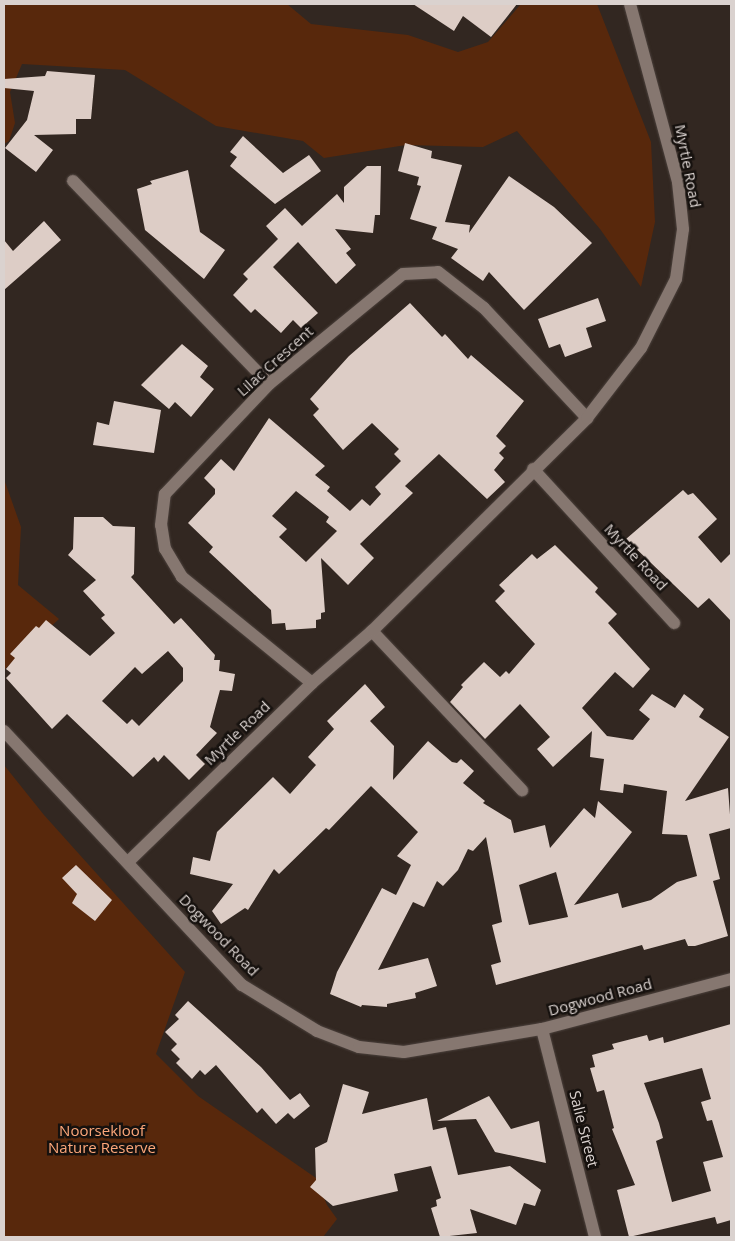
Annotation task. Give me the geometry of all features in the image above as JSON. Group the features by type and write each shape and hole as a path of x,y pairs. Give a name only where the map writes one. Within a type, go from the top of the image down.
{"street":[{"name":"Myrtle Road","path":"128,862 312,683 372,631 533,469 587,418 641,348 676,279 683,229 678,182 630,4"},
{"path":"73,181 269,384"},
{"name":"Lilac Crescent","path":"312,683 182,577 165,549 161,525 165,494 269,384 403,274 438,272 484,308 587,418"},
{"name":"Myrtle Road","path":"533,469 674,623"},
{"path":"372,631 522,790"},
{"name":"Dogwood Road","path":"4,731 242,985 317,1031 359,1047 404,1052 542,1029 731,979"},
{"name":"Salie Street","path":"542,1029 595,1237"}],"green space":[{"path":"4,4 287,4 311,24 408,35 458,52 488,42 521,4 597,4 651,142 655,222 641,287 600,229 517,131 483,147 406,145 324,158 303,141 216,126 125,70 22,64 10,92 15,123 9,141 4,144"},
{"path":"4,479 21,527 18,585 59,619 4,670"},
{"name":"Noorsekloof Nature Reserve","path":"4,765 44,815 185,972 156,1054 198,1096 316,1178 327,1205 337,1219 323,1237 4,1237"}],"building":[{"path":"413,4 517,4 491,37 463,16 454,31"},
{"path":"47,71 95,75 91,119 76,119 76,134 34,135 53,150 36,172 5,148 27,120 34,91 4,88 4,79 45,76"},
{"path":"243,136 283,173 309,155 321,171 275,204 230,166 237,157 230,152"},
{"path":"405,143 432,151 431,158 462,165 445,222 470,225 469,233 509,176 554,207 592,243 524,310 489,272 483,281 451,258 458,249 432,239 437,227 410,219 421,186 417,185 419,177 398,171"},
{"path":"367,166 381,166 380,215 375,215 373,233 335,229 351,249 346,253 356,265 336,284 298,242 273,267 318,313 301,328 293,320 281,333 255,309 251,313 233,295 248,279 243,274 278,239 266,226 285,208 302,226 337,194 344,203 344,187"},
{"path":"188,170 200,232 225,250 204,279 145,230 137,189 152,184 150,181"},
{"path":"44,221 61,240 4,290 4,240 13,251"},
{"path":"598,298 606,321 586,328 592,347 565,357 560,344 549,348 538,319"},
{"path":"410,303 442,337 445,334 468,359 471,355 524,401 496,436 506,446 499,453 504,458 494,470 505,482 487,499 439,454 405,486 413,493 360,544 374,558 348,585 321,558 325,612 321,613 321,619 316,620 316,628 286,630 285,623 272,624 271,610 209,552 213,547 188,523 215,494 215,489 204,478 221,459 234,471 269,418 325,466 315,475 330,487 327,491 350,511 362,499 370,506 381,494 375,487 401,461 394,454 399,449 372,423 343,450 313,415 319,409 310,399 349,356","holes":["296,491 329,517 326,522 337,531 306,562 279,537 287,529 272,516"]},
{"path":"182,344 208,366 200,377 214,389 191,417 175,402 169,409 141,385"},
{"path":"114,401 161,410 154,453 93,445 97,422 109,425"},
{"path":"683,490 688,495 693,493 717,519 698,537 721,563 731,553 731,621 709,598 698,608 626,539"},
{"path":"74,517 103,517 113,526 135,527 134,574 131,577 174,624 181,618 215,655 214,660 220,660 219,671 235,674 232,691 220,690 210,727 217,733 196,755 205,764 189,780 164,755 158,762 154,757 133,777 67,714 52,729 6,678 11,673 6,669 15,658 10,654 36,626 39,628 46,620 90,656 115,633 101,618 105,615 83,591 96,580 68,555 73,549","holes":["168,651 183,668 183,681 139,726 132,719 127,724 102,701 135,667 142,674"]},
{"path":"555,545 598,588 595,592 617,614 608,623 650,669 633,688 615,672 582,708 607,736 633,740 650,719 639,710 652,694 675,708 684,694 704,709 699,717 729,737 685,801 728,788 731,828 709,834 720,879 713,881 728,936 695,946 688,946 685,939 644,950 642,945 496,985 491,965 501,962 492,925 502,922 486,837 473,851 468,849 458,870 443,886 437,881 424,907 413,902 378,970 428,958 437,986 415,993 416,998 387,1004 387,1007 362,1005 361,1007 330,994 337,972 382,888 396,895 411,865 397,856 418,832 371,786 329,830 326,828 279,874 274,869 248,910 245,908 221,924 212,911 233,884 190,874 193,857 210,861 217,832 273,777 290,794 316,765 308,757 334,729 327,721 365,684 385,707 370,721 394,746 393,780 428,741 452,762 457,763 461,759 474,771 463,783 485,801 483,803 511,820 514,833 545,825 550,848 584,808 595,818 598,801 632,832 574,905 618,893 622,908 651,900 677,882 697,876 687,835 662,834 667,791 624,784 623,793 600,790 604,759 590,757 592,731 553,767 537,749 550,737 520,704 485,739 450,702 463,687 461,685 484,662 500,677 506,671 509,674 535,644 495,601 505,591 499,585 532,554 537,559","holes":["556,872 568,917 529,925 519,885"]},
{"path":"76,865 112,900 95,921 72,903 77,894 62,878"},
{"path":"188,1001 261,1067 290,1100 300,1093 310,1106 294,1119 288,1113 276,1124 262,1108 257,1113 216,1065 205,1075 200,1070 192,1079 176,1063 180,1059 171,1050 177,1044 165,1032 179,1019 175,1015"},
{"path":"731,1024 731,1220 717,1224 715,1217 629,1237 617,1190 635,1185 612,1129 614,1128 604,1090 597,1092 590,1068 595,1067 592,1055 614,1049 612,1044 647,1035 649,1041 663,1037 664,1043","holes":["702,1068 711,1099 701,1102 707,1121 712,1120 723,1157 703,1162 711,1191 672,1202 656,1141 663,1138 644,1083"]},
{"path":"343,1084 369,1092 362,1114 427,1098 433,1130 446,1127 458,1175 510,1166 541,1190 535,1206 524,1203 516,1225 470,1209 477,1233 440,1237 431,1208 437,1206 436,1200 441,1198 431,1166 394,1174 398,1191 333,1206 310,1187 316,1180 315,1148 327,1142"},
{"path":"489,1096 511,1129 539,1121 546,1163 495,1152 476,1119 437,1121"}]}
